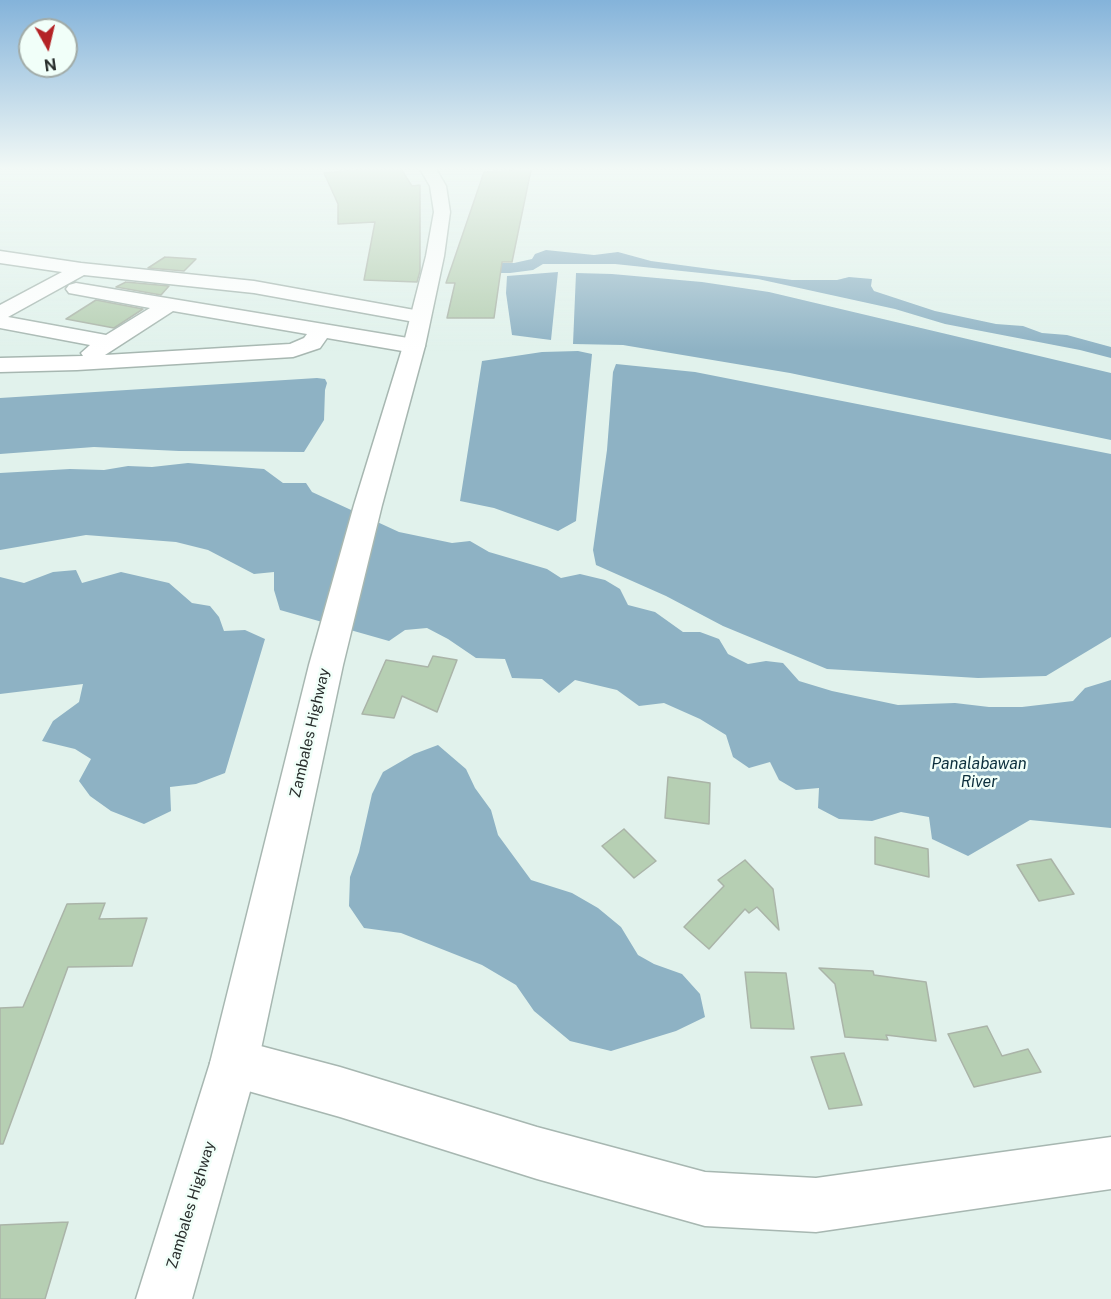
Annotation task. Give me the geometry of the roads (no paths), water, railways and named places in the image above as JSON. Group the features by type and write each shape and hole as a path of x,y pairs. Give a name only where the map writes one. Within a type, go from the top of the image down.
{"street":[{"name":"Zambales Highway","path":"164,1299 234,1063 326,664 368,505 414,346 439,230"},
{"path":"0,257 81,269 254,287 420,317"},
{"path":"0,313 81,269"},
{"path":"20,281 414,346"},
{"path":"77,363 170,305"},
{"path":"0,322 109,342"},
{"path":"0,365 77,363 293,350 312,343 321,331"},
{"path":"234,1063 340,1092 537,1153 705,1198 816,1205 1111,1163"}],"water":[{"path":"546,250 594,255 618,252 651,261 792,280 837,280 849,277 872,279 871,286 874,291 935,311 996,324 1023,326 1042,333 1067,335 1111,347 1111,358 945,324 895,309 758,279 615,264 543,264 533,270 485,273 488,263 514,263 532,259 535,254"},
{"path":"558,272 551,340 512,335 506,293 507,276"},
{"path":"576,273 702,282 769,292 1111,373 1111,440 790,373 623,345 573,344"},
{"path":"578,351 592,354 576,521 558,531 494,508 460,501 482,361 542,352"},
{"path":"616,364 695,372 1111,454 1111,637 1046,676 978,678 827,669 723,626 666,596 596,565 593,550 607,450 613,372"},
{"path":"325,379 327,383 324,420 304,452 179,451 94,447 0,454 0,398"},
{"name":"Panalabawan River","path":"188,463 264,469 283,483 306,483 312,492 399,532 452,543 470,541 489,552 547,569 561,578 580,574 605,580 620,589 628,605 655,612 683,632 700,632 719,639 728,654 748,664 766,661 783,663 799,681 832,691 898,705 955,703 989,707 1022,707 1073,701 1085,688 1111,680 1111,828 1030,820 968,856 932,839 929,817 901,812 872,821 839,819 818,808 819,788 796,790 779,780 770,762 749,768 733,757 726,735 700,719 664,703 639,706 617,690 575,680 559,693 542,679 512,678 505,659 476,658 427,628 405,630 389,641 280,610 274,590 274,572 254,574 208,550 176,542 86,535 0,550 0,473 70,469 104,470 128,466 152,467"},
{"path":"76,570 82,583 121,572 169,583 192,603 210,606 219,617 224,631 245,630 265,639 225,773 196,784 170,787 171,811 144,824 111,811 90,796 79,781 91,759 75,749 42,741 53,721 79,702 83,684 0,694 0,577 24,583 53,572"},
{"path":"438,745 466,769 475,788 491,810 498,835 531,880 572,893 598,908 621,927 638,955 654,964 682,974 700,994 705,1017 676,1031 611,1051 570,1041 534,1011 516,985 482,965 401,933 364,928 349,906 350,877 359,852 372,794 383,772 414,754"}]}
